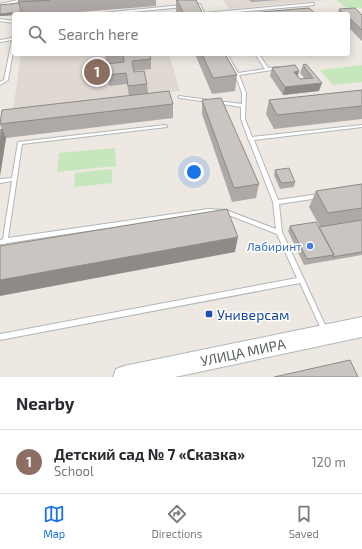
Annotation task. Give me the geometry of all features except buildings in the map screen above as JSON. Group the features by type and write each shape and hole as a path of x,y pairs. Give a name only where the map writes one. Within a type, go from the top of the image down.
{"main road":[{"name":"УЛИЦА МИРА","path":"134,376 362,327"}],"lane":[{"path":"182,0 184,6"},
{"path":"0,5 18,1"},
{"path":"226,12 313,4"},
{"path":"136,12 199,5 203,12"},
{"path":"0,21 5,20 12,22"},
{"path":"0,41 12,38"},
{"path":"0,84 6,80 12,48"},
{"path":"226,56 237,74 244,93 243,119 276,202 279,232 327,334"},
{"path":"257,56 267,69"},
{"path":"237,74 286,67"},
{"path":"180,97 244,106"},
{"path":"164,126 20,143 3,242 208,211 226,212 279,232"},
{"path":"250,139 362,126"},
{"path":"0,181 15,179"},
{"path":"276,202 323,196"},
{"path":"0,337 302,280"}],"shaded area":[{"path":"223,0 330,0 229,9"},
{"path":"21,56 170,56 180,91 13,111"}],"green space":[{"path":"336,0 362,0 362,8 348,9"},
{"path":"362,65 362,82 333,85 320,70"},
{"path":"115,148 116,166 57,172 59,153"},
{"path":"112,169 112,183 74,187 75,173"}],"place":[{"name":"Детский сад № 7 «Сказка»","path":"97,72"},
{"name":"Лабиринт","path":"310,246"},
{"name":"Универсам","path":"209,314"}]}
